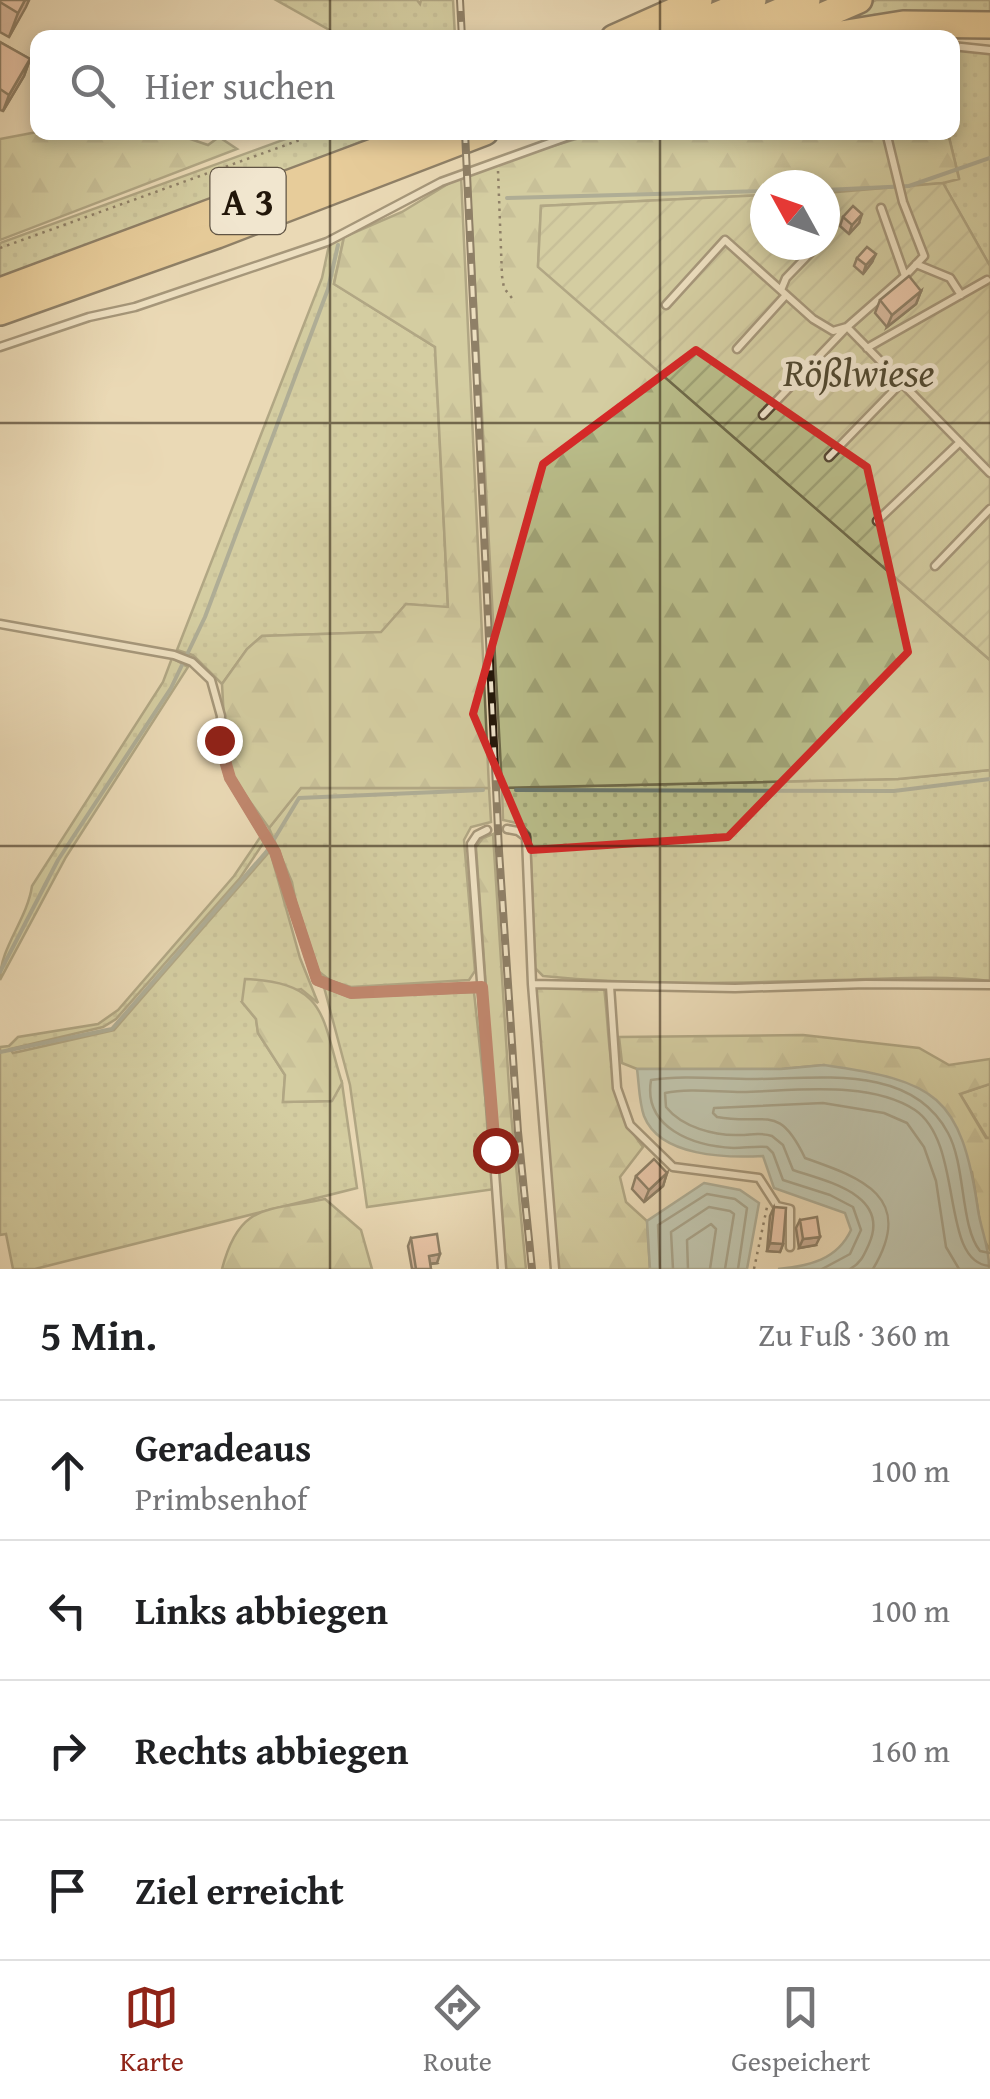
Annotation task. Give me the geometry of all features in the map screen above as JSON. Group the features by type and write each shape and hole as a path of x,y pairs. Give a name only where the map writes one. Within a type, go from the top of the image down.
{"highway":[{"path":"628,30 673,0"},
{"path":"630,30 700,0"},
{"path":"681,30 753,0"},
{"path":"737,30 807,0"},
{"path":"790,30 859,0"},
{"path":"866,30 903,24 990,25"},
{"name":"A 3","path":"0,290 400,140"},
{"name":"A 3","path":"0,312 217,236 464,140"}],"lane":[{"path":"960,47 990,50"},
{"path":"0,347 89,317 136,307 327,242 440,182 556,140"},
{"path":"763,416 847,327 924,256 901,192 888,140"},
{"path":"881,208 905,276"},
{"path":"666,304 725,240 813,318 833,330 847,327"},
{"path":"738,349 783,292 786,278 803,260"},
{"path":"916,264 950,278 961,295"},
{"path":"867,348 987,280"},
{"path":"847,327 990,473"},
{"path":"829,457 901,383"},
{"path":"877,521 959,443"},
{"path":"935,566 990,508"},
{"path":"0,624 174,655 192,662 211,680 221,716 219,740 230,778 275,852 317,980 351,993 482,987"},
{"path":"507,829 526,837 532,984 555,1269"},
{"path":"487,830 471,844 502,1269"},
{"path":"532,984 990,986"},
{"path":"610,986 617,1088 630,1125 673,1167 759,1178 777,1206 790,1210 790,1247"}],"path":[{"path":"0,248 300,140"},
{"path":"498,159 502,276 504,288 515,302"},
{"path":"754,1269 769,1194"}],"highlighted area":[{"path":"696,350 867,467 908,652 728,837 531,850 473,714 543,464"}],"green space":[{"path":"276,0 417,0 420,4 421,0 453,0 455,30 330,30"},
{"path":"876,0 990,0 990,19 827,22"},
{"path":"960,50 990,52 990,266 943,183 959,178 950,140 960,140"},
{"path":"30,133 30,140 193,140 208,145 224,140 237,149 0,240 0,139"},
{"path":"283,140 365,140 0,279 0,243"},
{"path":"573,140 950,140 959,179 943,183 840,192 840,170 750,170 750,196 541,206 538,266 990,660 990,770 898,779 502,788 469,171"},
{"path":"461,176 489,788 301,788 269,828 233,778 225,738 222,684 247,649 262,636 381,632 406,604 448,607 435,347 334,284 344,237 402,212"},
{"name":"Rößlwiese","path":"943,183 990,266 990,660 538,267 541,206 750,196 750,260 840,260 840,192"},
{"path":"344,237 334,284 435,347 448,608 406,604 382,632 262,636 247,649 222,684 193,655 177,650 322,278 329,245"},
{"path":"172,658 188,667 66,857 0,980 4,956 32,886 163,682"},
{"path":"990,770 990,981 932,978 652,982 543,976 535,968 530,834 521,824 503,820 502,788 898,779"},
{"path":"301,788 489,788 491,822 471,827 464,840 475,971 469,980 351,987 331,981 318,971 302,934 292,882 269,828"},
{"path":"493,834 510,1103 526,1269 506,1269 476,847"},
{"path":"261,836 264,842 240,878 116,1019 103,1027 10,1049 13,1053 114,1030 270,851 300,958 318,1003 301,989 242,1002 256,1019 258,1033 285,1075 283,1102 331,1101 342,1083 357,1188 35,1269 13,1269 6,1234 0,1235 0,1047 9,1046 18,1037 98,1024 118,1010 234,876"},
{"path":"245,979 292,988 317,1007 342,1083 332,1101 283,1102 285,1075 258,1033 256,1019 242,1002"},
{"path":"532,984 604,987 616,1091 631,1130 643,1147 620,1177 626,1202 647,1221 650,1269 555,1269"},
{"path":"324,987 358,996 474,992 495,1189 367,1207 350,1085"},
{"path":"803,1035 919,1048 949,1065 990,1059 990,1084 960,1094 986,1138 990,1138 990,1250 982,1236 972,1172 824,1065 781,1069 637,1069 622,1063 619,1037"},
{"path":"990,1084 990,1138 987,1138 960,1094"},
{"path":"325,1199 361,1230 372,1269 222,1269 237,1232 247,1221 271,1209"}],"water":[{"path":"824,1065 892,1078 917,1087 951,1117 971,1171 989,1269 778,1269 801,1266 830,1255 851,1230 845,1213 774,1188 763,1156 714,1155 664,1140 652,1130 642,1111 637,1069 781,1069"},
{"path":"704,1183 740,1190 759,1203 747,1269 650,1269 647,1221"}],"building":[{"path":"0,0 25,0 18,13"},
{"path":"0,42 30,59 9,95 0,89"},
{"path":"853,206 862,214 852,225 843,217"},
{"path":"867,247 876,254 866,265 857,258"},
{"path":"909,276 921,291 892,315 880,300"},
{"path":"654,1159 667,1173 649,1190 636,1176"},
{"path":"774,1207 786,1208 783,1244 770,1243"},
{"path":"817,1217 820,1237 803,1239 800,1220"},
{"path":"437,1234 440,1254 429,1256 431,1269 416,1269 411,1238"}],"waterway":[{"path":"840,189 909,186 990,158"},
{"path":"507,198 750,191"},
{"path":"0,972 58,860 171,688 205,617 328,289 338,245"},
{"path":"516,790 894,791 990,779"},
{"path":"0,1052 112,1029 267,851 299,798 483,790"}],"railway":[{"path":"460,0 462,30"},
{"path":"465,140 499,851 518,1132 532,1269"}],"route":[{"path":"219,740 230,778 275,852 317,980 351,993 482,987 495,1150"}]}
